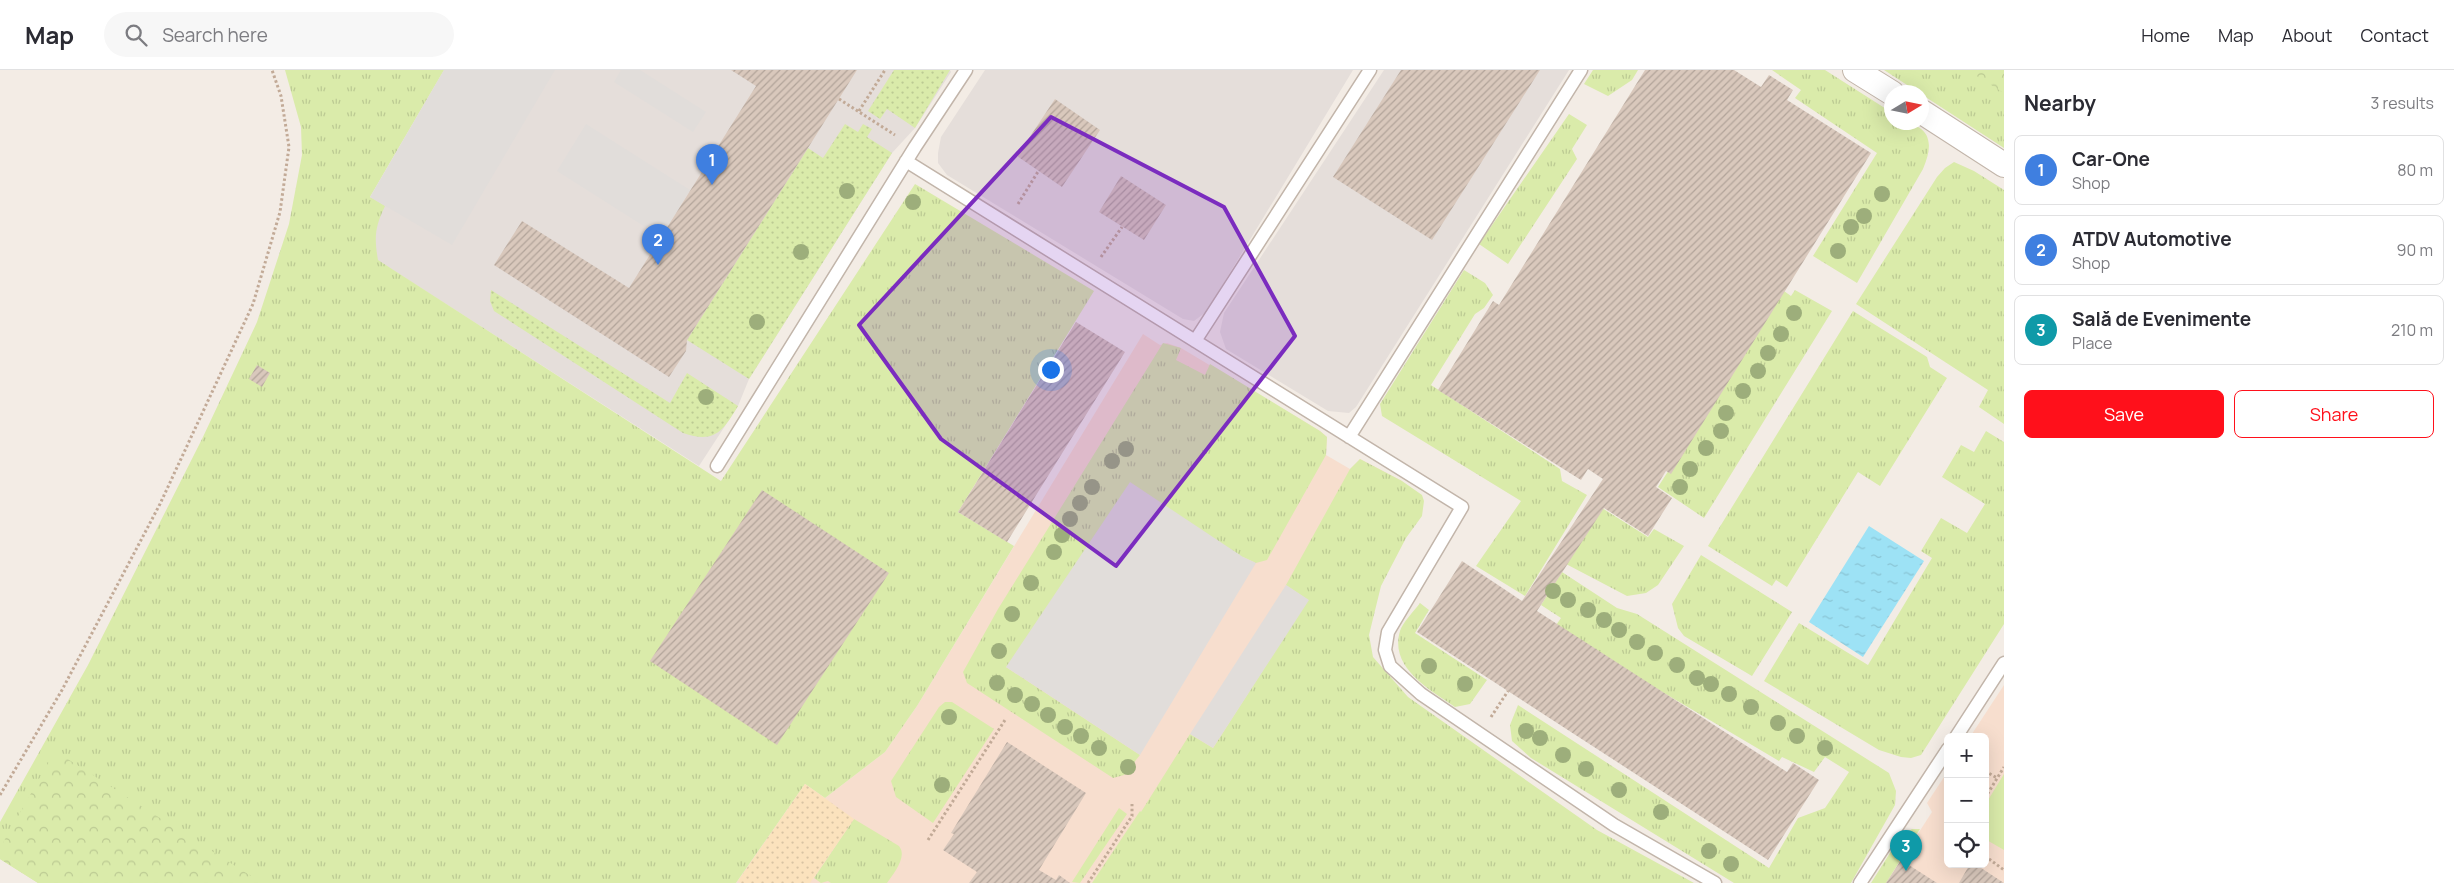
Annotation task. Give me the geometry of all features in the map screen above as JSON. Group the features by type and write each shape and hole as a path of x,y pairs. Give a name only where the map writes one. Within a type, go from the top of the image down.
{"street":[{"path":"1855,70 1884,88"},
{"path":"1929,117 2004,165"}],"lane":[{"path":"717,466 906,161 966,70"},
{"path":"1195,341 1370,70"},
{"path":"1349,437 1581,70"},
{"path":"906,161 1462,506 1388,632 1385,650 1390,666 1402,679 1614,825 1715,883"},
{"path":"1959,733 2004,663"},
{"path":"1860,883 1944,755"}],"path":[{"path":"0,795 62,690 160,504 253,304 280,212 289,147 281,96 272,70"},
{"path":"859,111 885,70"},
{"path":"839,99 915,148"},
{"path":"1006,224 1039,170"},
{"path":"1089,275 1122,227"},
{"path":"1480,734 1508,691"},
{"path":"928,840 1005,720"},
{"path":"1989,791 2004,767"},
{"path":"1989,773 1997,778"},
{"path":"1088,883 1132,816 1132,804"},
{"path":"1989,859 2004,870"}],"highlighted area":[{"path":"1051,117 1224,207 1295,336 1116,566 941,439 859,325"}],"shaded area":[{"path":"444,70 950,70 951,72 915,128 892,153 749,379 738,406 699,466 346,240"},
{"path":"444,70 555,70 452,245 370,197"},
{"path":"621,70 640,70 706,112 693,132 614,82"},
{"path":"985,70 1353,70 1206,312 1194,321 1183,319 947,175 938,163 941,137"},
{"path":"1384,70 1569,70 1356,407 1349,413 1328,411 1226,349 1220,332 1224,313"},
{"path":"586,124 690,190 661,237 557,171"},
{"path":"1143,334 1160,345 1167,343 1181,348 1320,431 1327,437 1326,455 1350,469 1360,459 1402,481 1270,724 1098,883 736,883 805,784 825,798 885,752 917,706"},
{"path":"1130,482 1243,557 1256,563 1140,755 1006,667"},
{"path":"1286,585 1309,600 1213,748 1190,734"},
{"path":"2004,685 2004,883 1886,883 1932,812 1927,803 1944,777 1944,868 1989,868 1989,733 1973,733"}],"green space":[{"path":"285,70 444,70 370,197 385,206 376,232 378,260 721,481 915,184 1094,291 958,512 1014,546 917,706 885,752 825,798 805,784 736,883 38,883 0,859 0,822 88,665 202,439 257,322 289,224 302,155 301,127"},
{"path":"894,70 950,70 915,128 887,109 880,119 868,111"},
{"path":"1593,70 1638,70 1632,80 1608,96 1584,84"},
{"path":"1772,70 1825,70 1884,108 1884,130 1922,130 1928,140 1929,148 1923,169 1857,283 1813,256 1877,153 1795,98 1801,90"},
{"path":"1884,70 2004,70 2004,148 1929,99 1929,85 1907,85"},
{"path":"1967,70 2004,70 2004,93"},
{"path":"1569,114 1587,125 1572,149 1577,159 1508,264 1479,244"},
{"path":"845,124 858,132 863,124 872,129 867,137 892,153 749,379 687,340 808,148 823,158"},
{"path":"1954,162 1974,171 2004,190 2004,424 1979,407 1988,390 1856,304 1937,177"},
{"path":"1464,270 1485,283 1493,295 1484,308 1475,314 1431,385 1560,469 1562,481 1587,495 1525,596 1476,566 1521,501 1382,416 1380,404"},
{"path":"491,290 670,403 687,373 738,406 728,422 711,436 703,437 683,433 494,311 490,301"},
{"path":"1795,290 1832,311 1704,518 1658,487 1784,291 1791,296"},
{"path":"1853,311 1927,357 1930,367 1947,378 1880,486 1858,472 1787,587 1776,580 1772,586 1708,546"},
{"path":"1163,343 1181,348 1176,360 1205,375 1210,364 1320,431 1327,437 1326,455 1267,560 1256,563 1243,557 1006,667 1140,755 1124,775 1113,778 967,683 963,672 998,609"},
{"path":"1986,431 2004,442 2004,624 1921,755 1911,758 1901,757 1879,750 1764,681 1799,623 1868,665 1932,558 1921,551 1941,518 1967,533 1985,504 1942,477 1961,445 1974,452"},
{"path":"1360,459 1402,481 1422,495 1424,501 1422,516 1406,538 1381,586 1369,635 1373,657 1408,697 1597,830 1694,883 1092,883 1141,812 1190,734 1213,748 1308,600 1286,585 1350,469"},
{"path":"1602,508 1648,537 1654,529 1684,546 1658,585 1646,593 1627,596 1566,564"},
{"path":"1701,555 1792,612 1752,676 1684,636 1678,628 1672,604"},
{"path":"1562,572 1617,608 1637,614 1889,773 1896,791 1895,805 1851,883 1734,883 1531,758 1512,741 1510,725 1518,705 1769,868 1798,818 1825,808 1849,772 1825,757 1814,772 1782,757 1779,761 1554,628 1561,618 1541,605"},
{"path":"1420,603 1429,610 1415,633 1487,680 1470,704 1455,707 1434,693 1414,676 1400,656 1398,644 1401,628"},
{"path":"945,702 952,702 994,729 933,823 896,797 891,781 939,707"},
{"path":"55,751 262,883 38,883 0,859 0,848"},
{"path":"2004,774 2004,850 1989,841 1989,798"},
{"path":"1119,808 1127,814 1080,883 1072,882"},
{"path":"854,819 899,846 902,855 899,865 887,883 831,883 828,881 821,883 814,878"},
{"path":"1912,829 1920,829 1886,883 1871,883 1900,837"}],"sand":[{"path":"805,784 854,819 810,883 741,883 738,881"}],"water":[{"path":"1869,526 1924,561 1863,657 1809,622"}],"building":[{"path":"731,70 857,70 687,340 686,351 669,377 494,265 522,221 629,288 756,86"},
{"path":"1401,70 1540,70 1432,240 1333,177"},
{"path":"1645,70 1734,70 1761,87 1769,75 1793,90 1787,100 1871,153 1671,474 1666,471 1656,487 1672,498 1648,536 1604,508 1537,611 1787,772 1793,763 1819,780 1768,860 1417,632 1462,561 1522,601 1603,479 1588,469 1581,480 1438,390 1493,301 1499,305"},
{"path":"1055,99 1100,130 1062,187 1017,156"},
{"path":"1121,176 1166,205 1144,240 1099,212"},
{"path":"1076,322 1125,352 1007,542 958,512"},
{"path":"257,365 270,373 262,387 249,379"},
{"path":"762,490 889,573 777,745 650,661"},
{"path":"1007,742 1086,793 1039,870 1056,880 1059,875 1070,883 969,883 977,872 943,850 954,834 951,833"},
{"path":"1901,860 1937,883 1886,883"},
{"path":"1968,868 1981,868 2004,883 1959,883"}],"place":[{"name":"Car-One","path":"712,185"},
{"name":"ATDV Automotive","path":"658,265"},
{"name":"Sală de Evenimente","path":"1906,871"}]}
